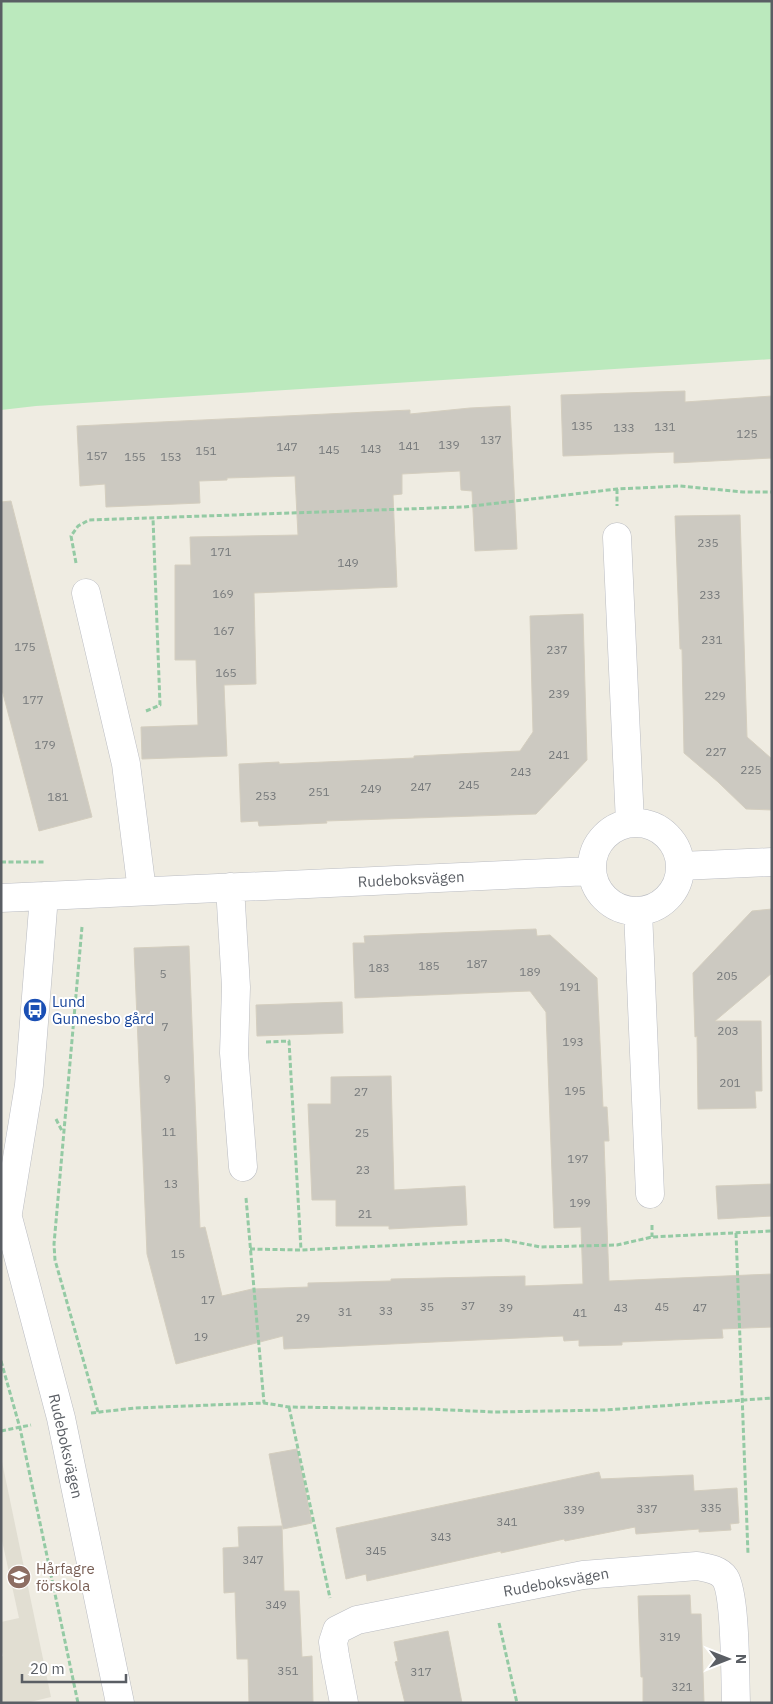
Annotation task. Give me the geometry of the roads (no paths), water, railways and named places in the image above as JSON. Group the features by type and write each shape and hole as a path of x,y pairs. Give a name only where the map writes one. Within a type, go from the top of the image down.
{"street":[{"path":"617,536 630,823"},
{"path":"86,593 126,764 142,891"},
{"path":"630,823 645,824 659,829 670,839 678,852 680,866 679,880 673,892 664,902 652,909 638,911 626,910 614,905 604,897 596,885 592,871 593,858 598,846 606,835 617,827 630,823"},
{"path":"680,866 772,862"},
{"name":"Rudeboksvägen","path":"1,898 592,871"},
{"path":"230,887 236,987 234,1044 243,1167"},
{"path":"8,1217 29,1085 44,896"},
{"path":"638,911 650,1194"},
{"name":"Rudeboksvägen","path":"1,1191 61,1418 120,1703"},
{"name":"Rudeboksvägen","path":"344,1703 333,1642 338,1630 357,1620 583,1575 697,1566 714,1570 725,1578 731,1597 736,1703"}],"place":[{"name":"Lund Gunnesbo gård","path":"35,1010"},
{"name":"Hårfagre förskola","path":"19,1577"}]}
